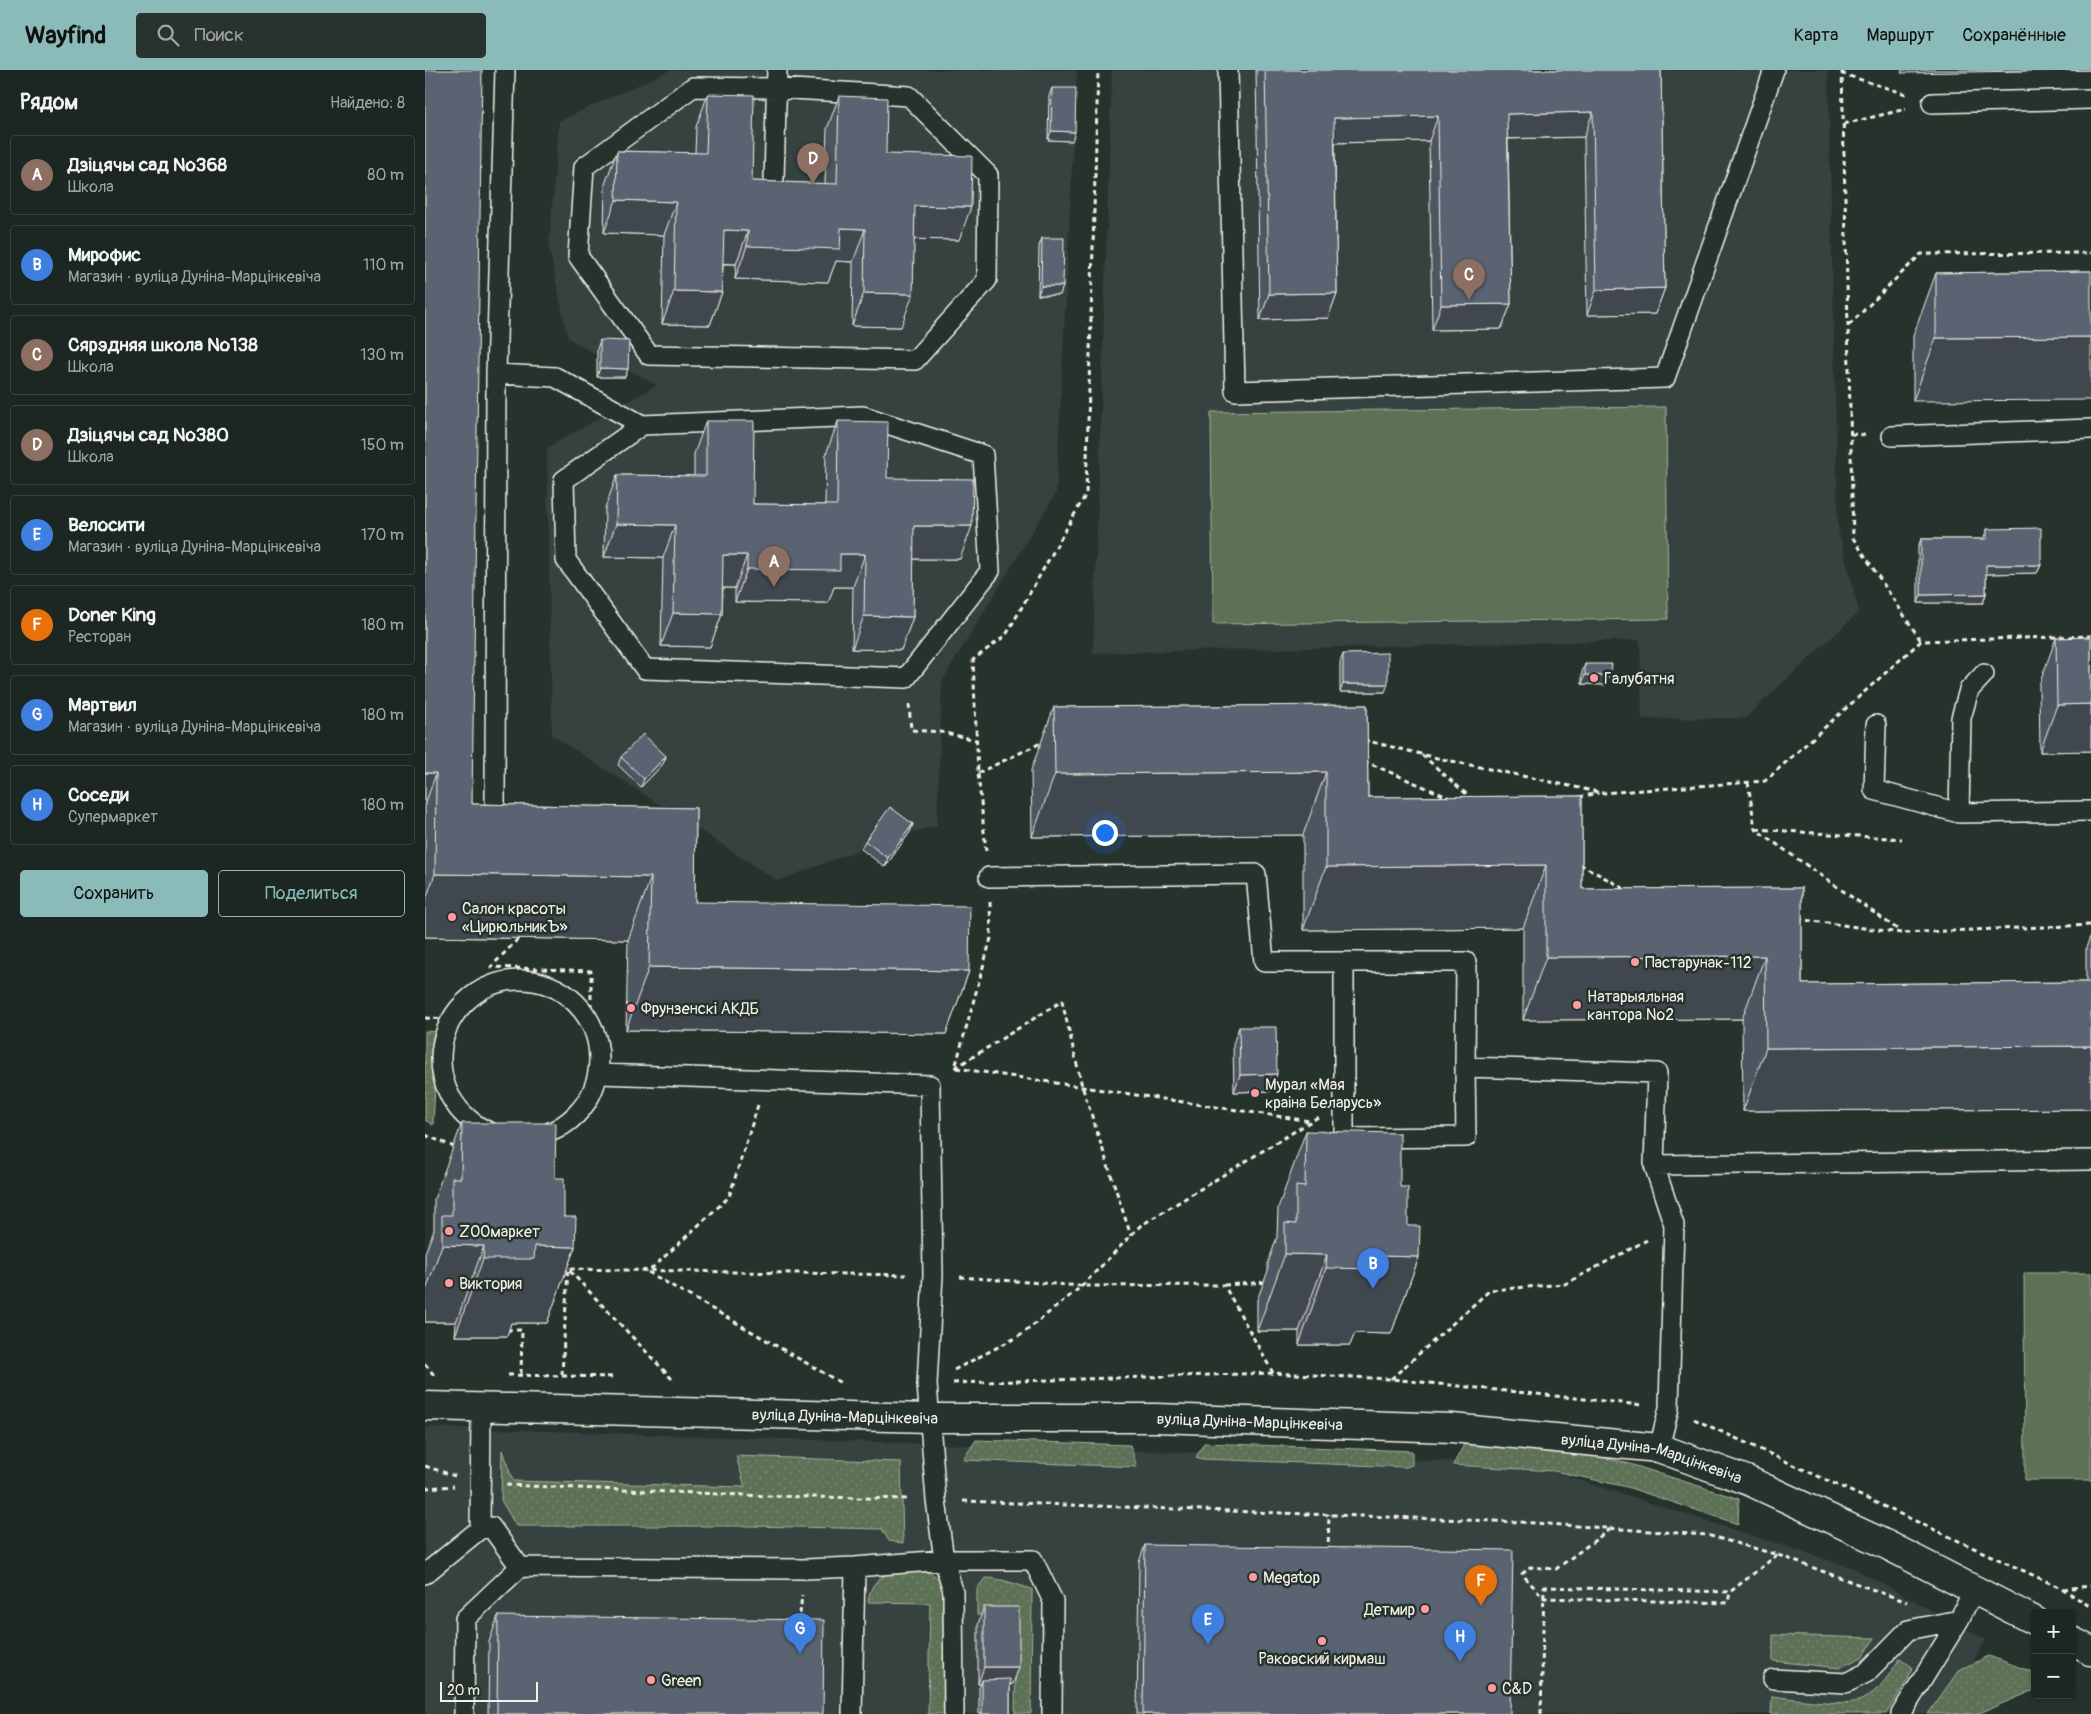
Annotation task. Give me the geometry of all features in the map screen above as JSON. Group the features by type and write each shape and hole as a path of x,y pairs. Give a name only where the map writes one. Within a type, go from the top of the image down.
{"street":[{"name":"вуліца Дуніна-Марцінкевіча","path":"425,1406 930,1418 1156,1418 1452,1428 1659,1448 1749,1482 1887,1545 1973,1591 2031,1619"},
{"path":"2076,1644 2091,1651"}],"lane":[{"path":"495,816 496,374 505,70"},
{"path":"1228,70 1235,391 1665,378 1774,70"},
{"path":"777,79 909,96 988,175 987,280 915,360 649,355 578,256 584,167 693,87 777,79"},
{"path":"774,178 777,79"},
{"path":"1932,103 2091,99"},
{"path":"496,374 555,377 642,425 863,416 983,455 990,571 906,678 645,669 566,560 564,480 642,425"},
{"path":"476,416 496,417"},
{"path":"1892,436 2091,430"},
{"path":"1959,813 1961,718 1969,690 1984,674"},
{"path":"1876,725 1874,790 1959,813 2091,811"},
{"path":"989,877 1256,874 1264,962 1466,962 1466,1137 1344,1138 1344,963"},
{"path":"504,981 543,983 568,995 580,1006 591,1024 599,1046 599,1070 590,1099 572,1120 555,1131 529,1138 513,1138 486,1131 469,1120 451,1099 443,1077 441,1050 451,1019 458,1010 479,992 504,981"},
{"path":"1465,1067 1657,1073 1654,1165 1674,1225 1669,1408 1659,1448"},
{"path":"599,1070 766,1080 930,1085 933,1275 927,1384 936,1500 944,1560 953,1591 954,1714"},
{"path":"1654,1165 2091,1160"},
{"path":"480,1529 481,1408"},
{"path":"425,1574 480,1529 491,1528 520,1567"},
{"path":"464,1714 465,1619 520,1567 805,1569 855,1568 944,1560 1033,1560 1053,1601 1052,1714"},
{"path":"852,1714 855,1568"},
{"path":"1901,1714 1959,1620 1973,1591"},
{"path":"1773,1679 1846,1683 1866,1673 1908,1630 1959,1620"}],"path":[{"path":"955,1068 991,938 989,877 978,773 973,660 1006,635 1087,494 1098,70"},
{"path":"1921,641 1853,538 1843,71 1932,103"},
{"path":"1844,124 1932,103"},
{"path":"1848,326 1921,254 2091,253"},
{"path":"1574,798 1603,792 1765,781 1921,641 2091,636"},
{"path":"906,678 911,730 941,732 976,740"},
{"path":"1356,738 1420,754 1603,792"},
{"path":"978,773 1047,740"},
{"path":"1420,754 1472,800"},
{"path":"1358,759 1450,798"},
{"path":"1748,782 1755,829 1901,932"},
{"path":"1755,829 1902,839"},
{"path":"1573,860 1632,893"},
{"path":"1795,918 1901,932 2091,925"},
{"path":"518,938 491,967 591,971 591,1064 599,1070"},
{"path":"930,1085 1063,1001 1082,1086 1131,1236"},
{"path":"425,1018 451,1019"},
{"path":"955,1068 1311,1121"},
{"path":"648,1272 729,1197 766,1080"},
{"path":"927,1384 1021,1335 1081,1286 1140,1226 1344,1101"},
{"path":"425,1134 460,1150"},
{"path":"1391,1379 1491,1290 1565,1284 1674,1225"},
{"path":"562,1376 568,1260"},
{"path":"568,1269 648,1272 933,1275 1081,1286 1224,1285 1268,1282"},
{"path":"568,1269 672,1379"},
{"path":"648,1272 841,1383"},
{"path":"559,1284 567,1284"},
{"path":"1224,1285 1273,1373"},
{"path":"507,1330 522,1330 521,1374"},
{"path":"425,1364 435,1376"},
{"path":"481,1484 767,1496 1329,1514 1520,1522 1707,1535 1778,1555 1912,1603"},
{"path":"1328,1556 1329,1514"},
{"path":"1611,1528 1556,1569 1530,1567 1522,1574 1544,1598 1728,1603 1730,1592"},
{"path":"1541,1714 1544,1587 1730,1592 1778,1555"},
{"path":"798,1631 805,1569"},
{"path":"2063,1589 2091,1586"}],"shaded area":[{"path":"671,70 1077,70 1056,493 942,681 937,826 910,832 885,867 861,849 778,881 552,735 547,448 657,385 626,368 625,377 597,377 597,355 568,338 549,248 559,121"},
{"path":"1112,70 1828,70 1838,529 1859,612 1745,718 1642,719 1640,640 1093,653"},
{"path":"425,1427 1529,1464 1853,1568 1986,1640 1940,1714 425,1714"}],"green space":[{"path":"1666,407 1668,619 1213,624 1211,412"},
{"path":"425,1031 438,1032 433,1125 425,1120"},
{"path":"2024,1273 2091,1273 2091,1480 2025,1480"},
{"path":"976,1440 1130,1445 1137,1467 963,1460"},
{"path":"1466,1441 1584,1453 1630,1464 1739,1499 1738,1524 1627,1487 1554,1471 1453,1465"},
{"path":"1204,1443 1412,1451 1412,1465 1406,1467 1202,1459 1196,1457"},
{"path":"502,1450 513,1481 745,1487 736,1456 901,1462 903,1543 889,1541 882,1529 751,1526 516,1526 501,1500"},
{"path":"917,1570 928,1572 935,1576 946,1591 947,1714 928,1714 930,1603 868,1602 874,1585 885,1575"},
{"path":"985,1578 1003,1580 1032,1589 1031,1714 1015,1714 1016,1618 977,1615 977,1589"},
{"path":"1773,1635 1875,1638 1862,1657 1839,1668 1773,1661"},
{"path":"1989,1656 2031,1672 2031,1692 1977,1714 1928,1714 1959,1670"},
{"path":"1900,1658 1912,1667 1908,1679 1886,1714 1771,1714 1772,1696 1843,1703 1861,1700 1879,1687"}],"building":[{"path":"425,70 482,70 472,804 696,808 695,902 970,906 969,971 649,967 651,877 435,874 436,773 425,773"},
{"path":"1265,70 1661,70 1665,288 1596,290 1593,112 1507,114 1511,304 1441,305 1438,116 1334,118 1337,293 1269,294"},
{"path":"1052,88 1076,88 1075,132 1051,131"},
{"path":"708,94 754,95 752,181 837,184 839,96 887,98 886,154 972,156 971,207 915,206 913,294 864,293 865,229 841,228 840,249 747,246 748,231 724,230 722,292 674,291 676,202 616,200 617,151 706,153"},
{"path":"1042,238 1064,238 1063,286 1041,286"},
{"path":"2091,271 2091,337 1936,338 1936,273"},
{"path":"600,340 629,341 628,369 600,368"},
{"path":"706,421 754,421 753,504 837,505 838,421 888,422 887,478 973,479 972,526 914,526 913,617 864,616 865,554 840,554 840,570 747,569 747,555 723,555 722,614 673,613 675,525 616,524 617,475 706,476"},
{"path":"2041,528 2041,565 1986,565 1986,594 1921,595 1921,539 1987,539 1987,529"},
{"path":"2091,637 2091,704 2057,705 2056,638"},
{"path":"1388,653 1388,684 1343,684 1343,654"},
{"path":"1585,664 1612,664 1609,676 1585,675"},
{"path":"1367,705 1368,797 1582,796 1582,889 1802,888 1802,984 2091,982 2091,1046 1766,1048 1765,956 1546,957 1546,865 1326,867 1326,772 1055,774 1054,707"},
{"path":"643,734 666,756 644,779 621,757"},
{"path":"890,807 913,824 888,858 865,841"},
{"path":"1239,1027 1276,1027 1277,1074 1240,1075"},
{"path":"462,1123 556,1123 555,1178 564,1178 564,1217 576,1217 575,1247 535,1246 534,1259 483,1259 484,1246 442,1245 442,1215 452,1215 452,1178 461,1178"},
{"path":"1306,1131 1400,1133 1400,1187 1408,1187 1408,1226 1420,1226 1419,1257 1379,1256 1378,1269 1326,1268 1327,1255 1285,1254 1285,1223 1296,1224 1296,1186 1305,1187"},
{"name":"Раковский кирмаш","path":"1145,1545 1513,1550 1510,1714 1143,1714"},
{"path":"984,1607 1019,1607 1019,1667 984,1667"},
{"name":"Green","path":"498,1616 824,1620 823,1714 497,1714"},
{"path":"1010,1679 1010,1714 982,1714 982,1680"}],"place":[{"name":"Дзіцячы сад №380","path":"813,184"},
{"name":"Сярэдняя школа №138","path":"1469,300"},
{"name":"Дзіцячы сад №368","path":"774,587"},
{"name":"Галубятня","path":"1594,678"},
{"name":"Салон красоты «ЦирюльникЪ»","path":"452,917"},
{"name":"Пастарунак-112","path":"1635,962"},
{"name":"Натарыяльная кантора №2","path":"1577,1005"},
{"name":"Фрунзенскі АКДБ","path":"631,1008"},
{"name":"Мурал «Мая краіна Беларусь»","path":"1255,1093"},
{"name":"ZOOмаркет","path":"449,1231"},
{"name":"Виктория","path":"449,1283"},
{"name":"Мирофис","path":"1373,1289"},
{"name":"Megatop","path":"1253,1577"},
{"name":"Doner King","path":"1481,1606"},
{"name":"Детмир","path":"1425,1609"},
{"name":"Раковский кирмаш","path":"1322,1641"},
{"name":"Велосити","path":"1208,1645"},
{"name":"Мартвил","path":"800,1654"},
{"name":"Соседи","path":"1460,1662"},
{"name":"Green","path":"651,1680"},
{"name":"C&D","path":"1492,1688"}]}
